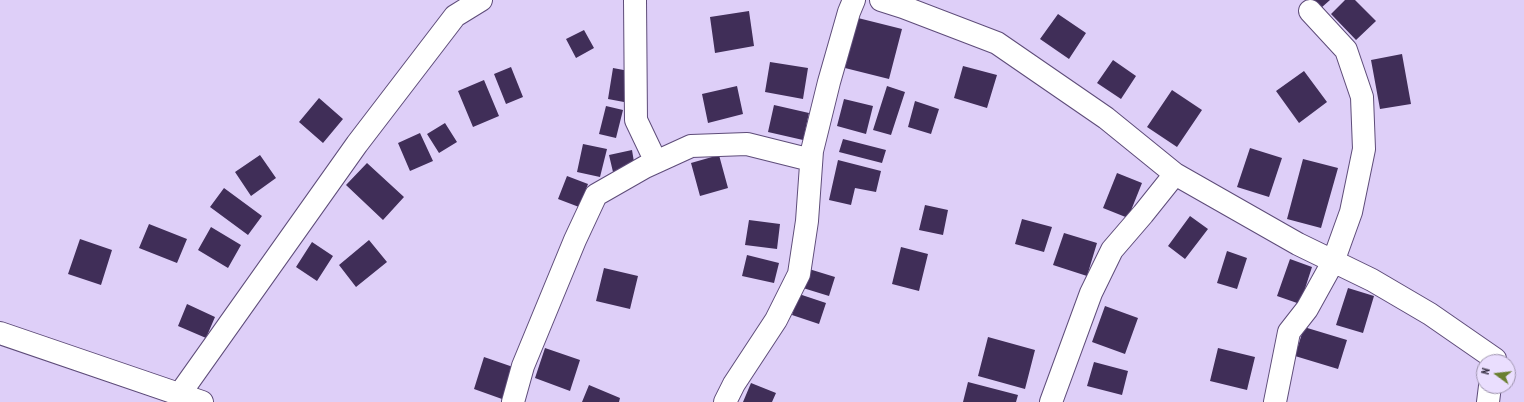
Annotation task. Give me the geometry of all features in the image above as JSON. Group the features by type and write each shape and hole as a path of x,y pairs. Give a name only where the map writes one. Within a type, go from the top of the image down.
{"street":[{"path":"179,395 361,138 455,16 481,0"},
{"path":"635,0 636,120 656,162"},
{"path":"725,402 734,384 776,320 799,274 807,222 812,151 829,82 849,12 854,0"},
{"path":"880,0 904,6 997,43 1106,118 1175,174 1298,244 1372,280 1430,314 1488,354"},
{"path":"1275,402 1289,332 1307,310 1333,262 1351,212 1364,149 1362,97 1346,50 1310,11"},
{"path":"513,402 523,366 596,195 656,162 691,146 746,144 811,160"},
{"path":"1051,402 1091,293 1112,250 1144,214 1175,174"},
{"path":"0,333 202,402"}],"building":[{"path":"1313,0 1330,0 1321,8"},
{"path":"1345,0 1355,0 1376,21 1356,40 1331,14"},
{"path":"749,11 754,46 715,53 710,17"},
{"path":"1058,14 1086,33 1069,59 1040,39"},
{"path":"858,18 902,29 889,79 845,68"},
{"path":"584,30 594,48 576,58 566,39"},
{"path":"1402,54 1411,104 1380,109 1371,60"},
{"path":"1113,60 1136,76 1121,99 1097,83"},
{"path":"770,62 808,68 803,99 765,92"},
{"path":"963,66 997,75 987,108 954,98"},
{"path":"511,67 523,97 506,104 494,74"},
{"path":"613,68 629,71 624,102 608,99"},
{"path":"1304,71 1327,102 1299,123 1276,91"},
{"path":"484,80 499,116 473,127 458,91"},
{"path":"737,86 743,114 708,123 702,94"},
{"path":"887,86 905,92 891,135 873,130"},
{"path":"1172,90 1202,110 1177,147 1147,127"},
{"path":"319,98 343,119 323,143 299,122"},
{"path":"844,99 873,106 866,134 837,126"},
{"path":"915,101 939,109 931,134 908,127"},
{"path":"774,105 809,113 803,140 768,132"},
{"path":"606,106 623,110 616,138 599,134"},
{"path":"445,123 457,142 439,153 427,134"},
{"path":"420,133 433,161 410,171 398,143"},
{"path":"843,139 886,150 882,163 839,152"},
{"path":"583,144 607,149 600,177 577,172"},
{"path":"1250,148 1282,158 1269,197 1237,187"},
{"path":"632,150 635,168 613,172 609,155"},
{"path":"260,155 276,178 251,196 235,172"},
{"path":"719,155 728,188 700,196 691,163"},
{"path":"1303,159 1338,168 1321,228 1287,219"},
{"path":"838,160 881,171 876,192 855,188 851,205 829,200"},
{"path":"367,163 404,197 383,220 346,185"},
{"path":"1117,173 1142,183 1128,218 1103,208"},
{"path":"567,176 588,184 579,207 558,199"},
{"path":"224,188 262,216 248,235 210,207"},
{"path":"925,205 948,210 943,235 919,230"},
{"path":"1190,216 1208,229 1185,259 1168,246"},
{"path":"1022,219 1052,227 1044,252 1015,244"},
{"path":"749,220 780,224 777,249 745,245"},
{"path":"149,224 187,239 177,263 139,248"},
{"path":"211,227 241,245 228,268 198,250"},
{"path":"1064,233 1097,243 1087,276 1053,265"},
{"path":"80,239 112,250 101,285 68,274"},
{"path":"369,240 387,262 356,287 339,265"},
{"path":"312,242 333,256 317,281 296,267"},
{"path":"901,247 928,254 919,291 892,284"},
{"path":"1227,251 1247,258 1237,289 1217,283"},
{"path":"747,255 779,263 774,283 742,276"},
{"path":"1290,259 1312,267 1300,304 1277,296"},
{"path":"604,268 638,276 630,309 596,301"},
{"path":"809,269 835,277 829,296 803,288"},
{"path":"1348,288 1374,296 1363,333 1336,325"},
{"path":"799,294 826,303 819,324 792,315"},
{"path":"187,304 215,317 206,338 178,326"},
{"path":"1105,306 1138,318 1125,354 1092,342"},
{"path":"1304,327 1347,340 1338,369 1295,356"},
{"path":"988,337 1035,350 1025,389 978,376"},
{"path":"545,348 580,360 570,391 535,378"},
{"path":"1218,348 1255,357 1247,390 1210,381"},
{"path":"484,357 513,367 502,399 474,389"},
{"path":"1094,362 1128,371 1122,395 1087,386"},
{"path":"968,382 1018,395 1016,402 963,402"},
{"path":"751,383 776,393 772,402 743,402"},
{"path":"589,385 620,398 619,402 582,402"}]}
